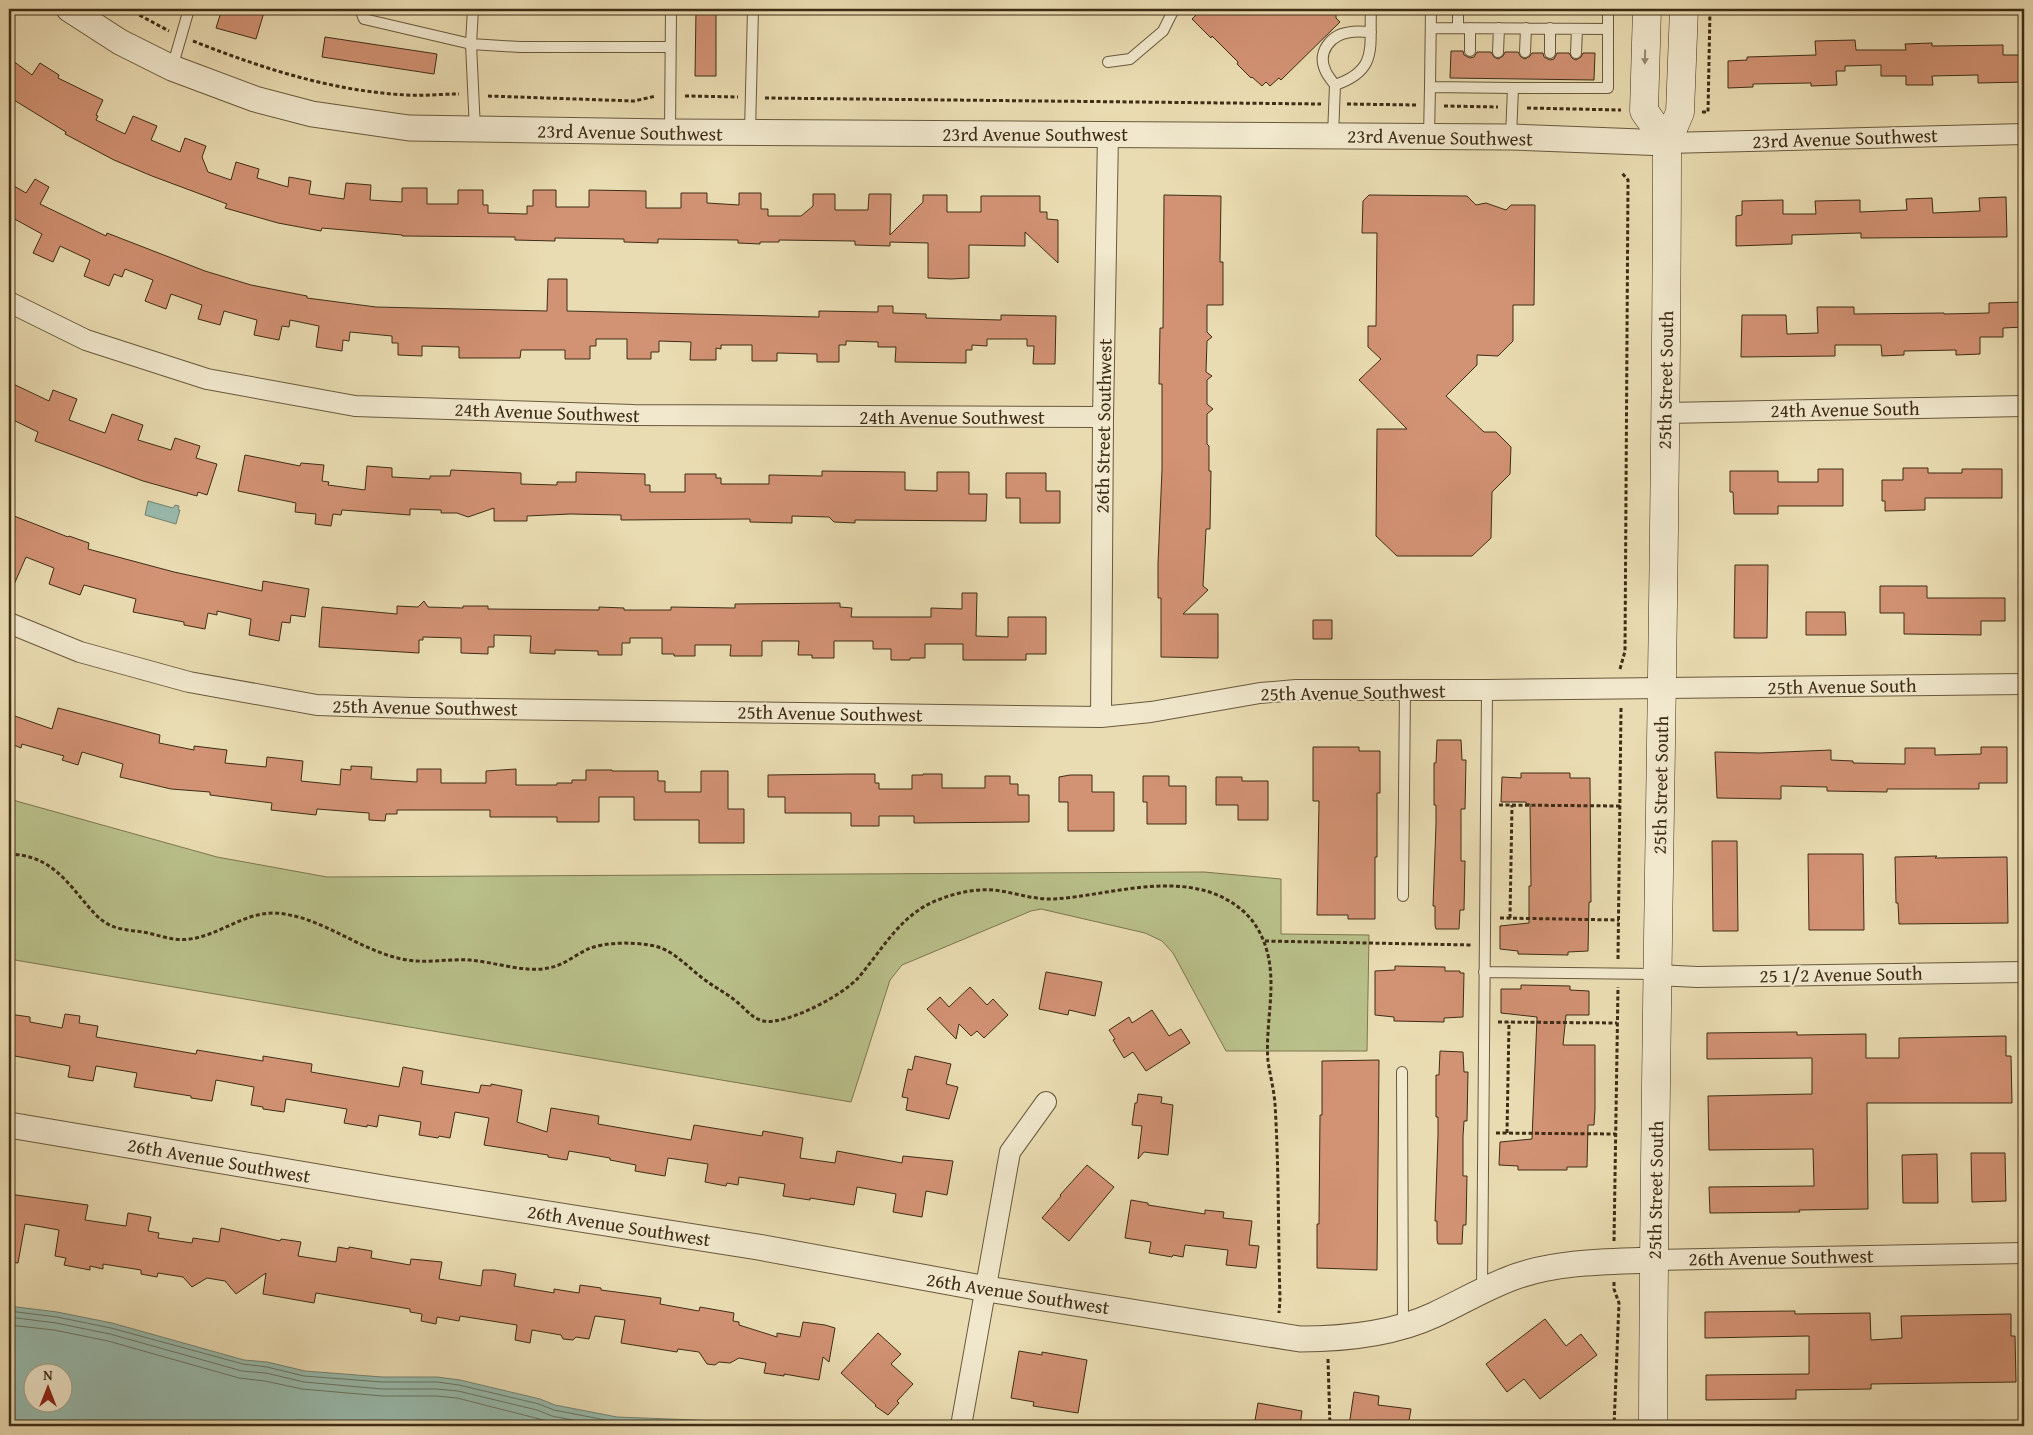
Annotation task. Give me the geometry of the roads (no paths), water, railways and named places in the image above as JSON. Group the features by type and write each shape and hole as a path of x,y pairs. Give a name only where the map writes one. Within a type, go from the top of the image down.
{"main road":[{"path":"1646,9 1644,111 1666,143"},
{"name":"25th Street South","path":"1652,1426 1666,413 1666,143 1680,112 1684,9"}],"street":[{"name":"23rd Avenue Southwest","path":"70,9 120,42 172,68 255,99 312,114 409,128 750,133 1429,136 1666,143 2024,134"},
{"name":"26th Street Southwest","path":"1101,717 1103,417 1108,134"},
{"name":"24th Avenue Southwest","path":"9,302 86,340 207,379 355,406 633,415 1103,417"},
{"name":"24th Avenue South","path":"1666,413 2024,406"},
{"name":"25th Avenue Southwest","path":"9,624 80,652 189,682 318,705 412,708 1101,717 1151,712 1260,693 1296,690 1661,688"},
{"name":"25th Avenue South","path":"1661,688 2024,684"},
{"name":"25 1/2 Avenue South","path":"1657,974 1697,977 2024,972"},
{"path":"961,1426 1010,1152 1046,1102"},
{"name":"26th Avenue Southwest","path":"9,1125 389,1189 748,1246 987,1289 1300,1339 1361,1336 1403,1326 1433,1316 1482,1290 1518,1276 1562,1265 1654,1260 2024,1253"}],"lane":[{"path":"172,68 189,9"},
{"path":"360,9 364,19 471,44 520,47 670,47"},
{"path":"472,9 471,44 475,130"},
{"path":"670,132 672,9"},
{"path":"750,133 752,9"},
{"path":"1108,62 1130,59 1163,31 1174,9"},
{"path":"1335,85 1351,79 1365,67 1371,48 1371,9"},
{"path":"1429,136 1431,9"},
{"path":"1458,9 1458,28"},
{"path":"1430,87 1470,83 1498,83 1512,88 1525,84 1576,84 1608,88 1608,9"},
{"path":"1431,28 1608,28"},
{"path":"1470,28 1470,52"},
{"path":"1498,52 1499,28"},
{"path":"1525,52 1526,28"},
{"path":"1550,28 1550,53"},
{"path":"1576,53 1577,28"},
{"path":"1332,136 1335,85 1326,72 1323,61 1326,48 1332,37 1350,32 1370,32"},
{"path":"1511,137 1512,88"},
{"path":"1403,896 1404,690"},
{"path":"1482,1290 1487,690"},
{"path":"1484,972 1657,974"},
{"path":"1402,1072 1403,1326"}],"water":[{"path":"148,501 173,508 175,505 179,506 178,510 180,510 176,524 145,515"},
{"path":"9,1306 57,1312 112,1323 244,1360 267,1362 305,1371 382,1377 437,1377 460,1380 540,1399 555,1405 617,1417 696,1420 744,1424 747,1426 9,1426"}]}
